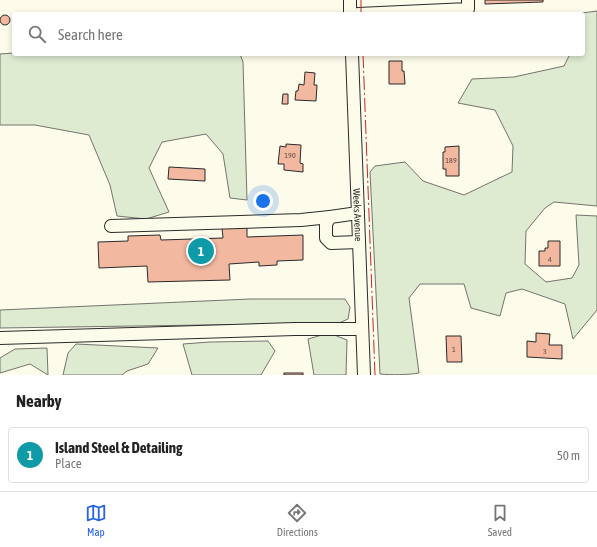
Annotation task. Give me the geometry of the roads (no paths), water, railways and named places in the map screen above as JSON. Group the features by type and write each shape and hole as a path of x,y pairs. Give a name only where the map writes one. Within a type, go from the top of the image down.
{"street":[{"path":"350,0 350,12"},
{"path":"402,12 468,9 468,0"},
{"name":"Weeks Avenue","path":"352,56 364,375"},
{"path":"111,226 301,220 358,213"},
{"path":"330,217 326,224 326,238 331,243 359,242"},
{"path":"0,338 295,329 362,329"}],"place":[{"name":"Island Steel & Detailing","path":"201,251"}]}
